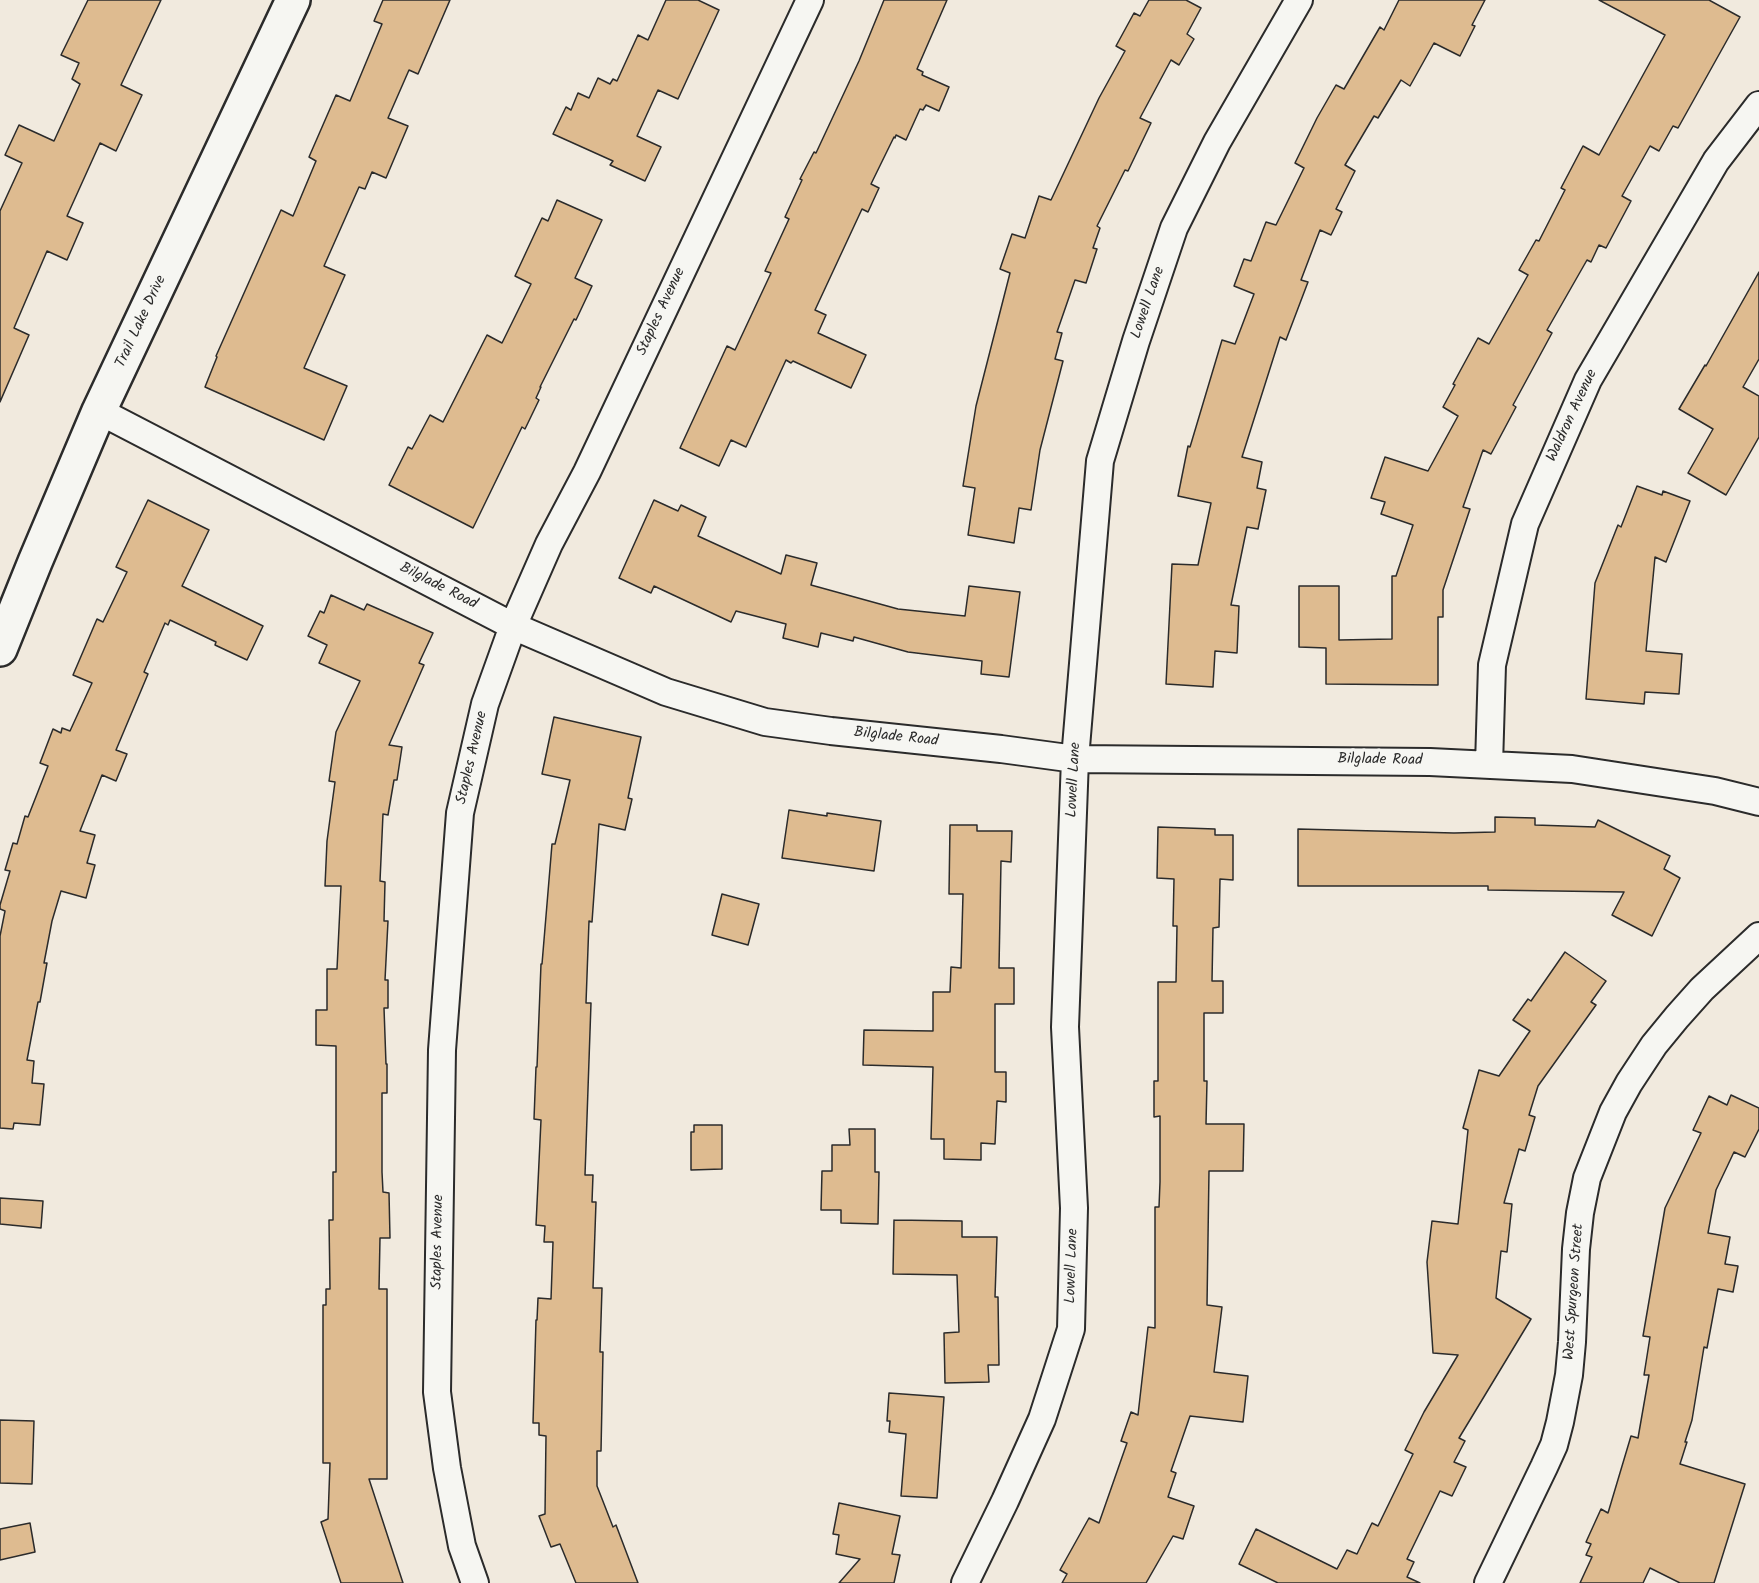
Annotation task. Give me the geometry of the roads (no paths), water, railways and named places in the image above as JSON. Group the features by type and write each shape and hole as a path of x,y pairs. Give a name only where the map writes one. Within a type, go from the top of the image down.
{"street":[{"name":"Trail Lake Drive","path":"0,648 99,411 293,0"},
{"name":"Staples Avenue","path":"475,1583 462,1546 447,1468 437,1392 442,1050 460,813 485,704 513,626 549,544 587,472 810,0"},
{"name":"Lowell Lane","path":"965,1583 1042,1419 1071,1329 1074,1208 1065,1027 1075,759 1100,461 1174,228 1217,142 1299,0"},
{"name":"Waldron Avenue","path":"1489,765 1492,665 1525,524 1588,380 1716,161 1759,105"},
{"name":"Bilglade Road","path":"99,411 513,626 666,692 765,722 1001,748 1075,759 1430,762 1572,769 1715,791 1759,802"},
{"name":"West Spurgeon Street","path":"1488,1583 1554,1445 1565,1400 1571,1353 1580,1213 1587,1178 1613,1112 1654,1045 1677,1017 1702,989 1759,936"}]}
